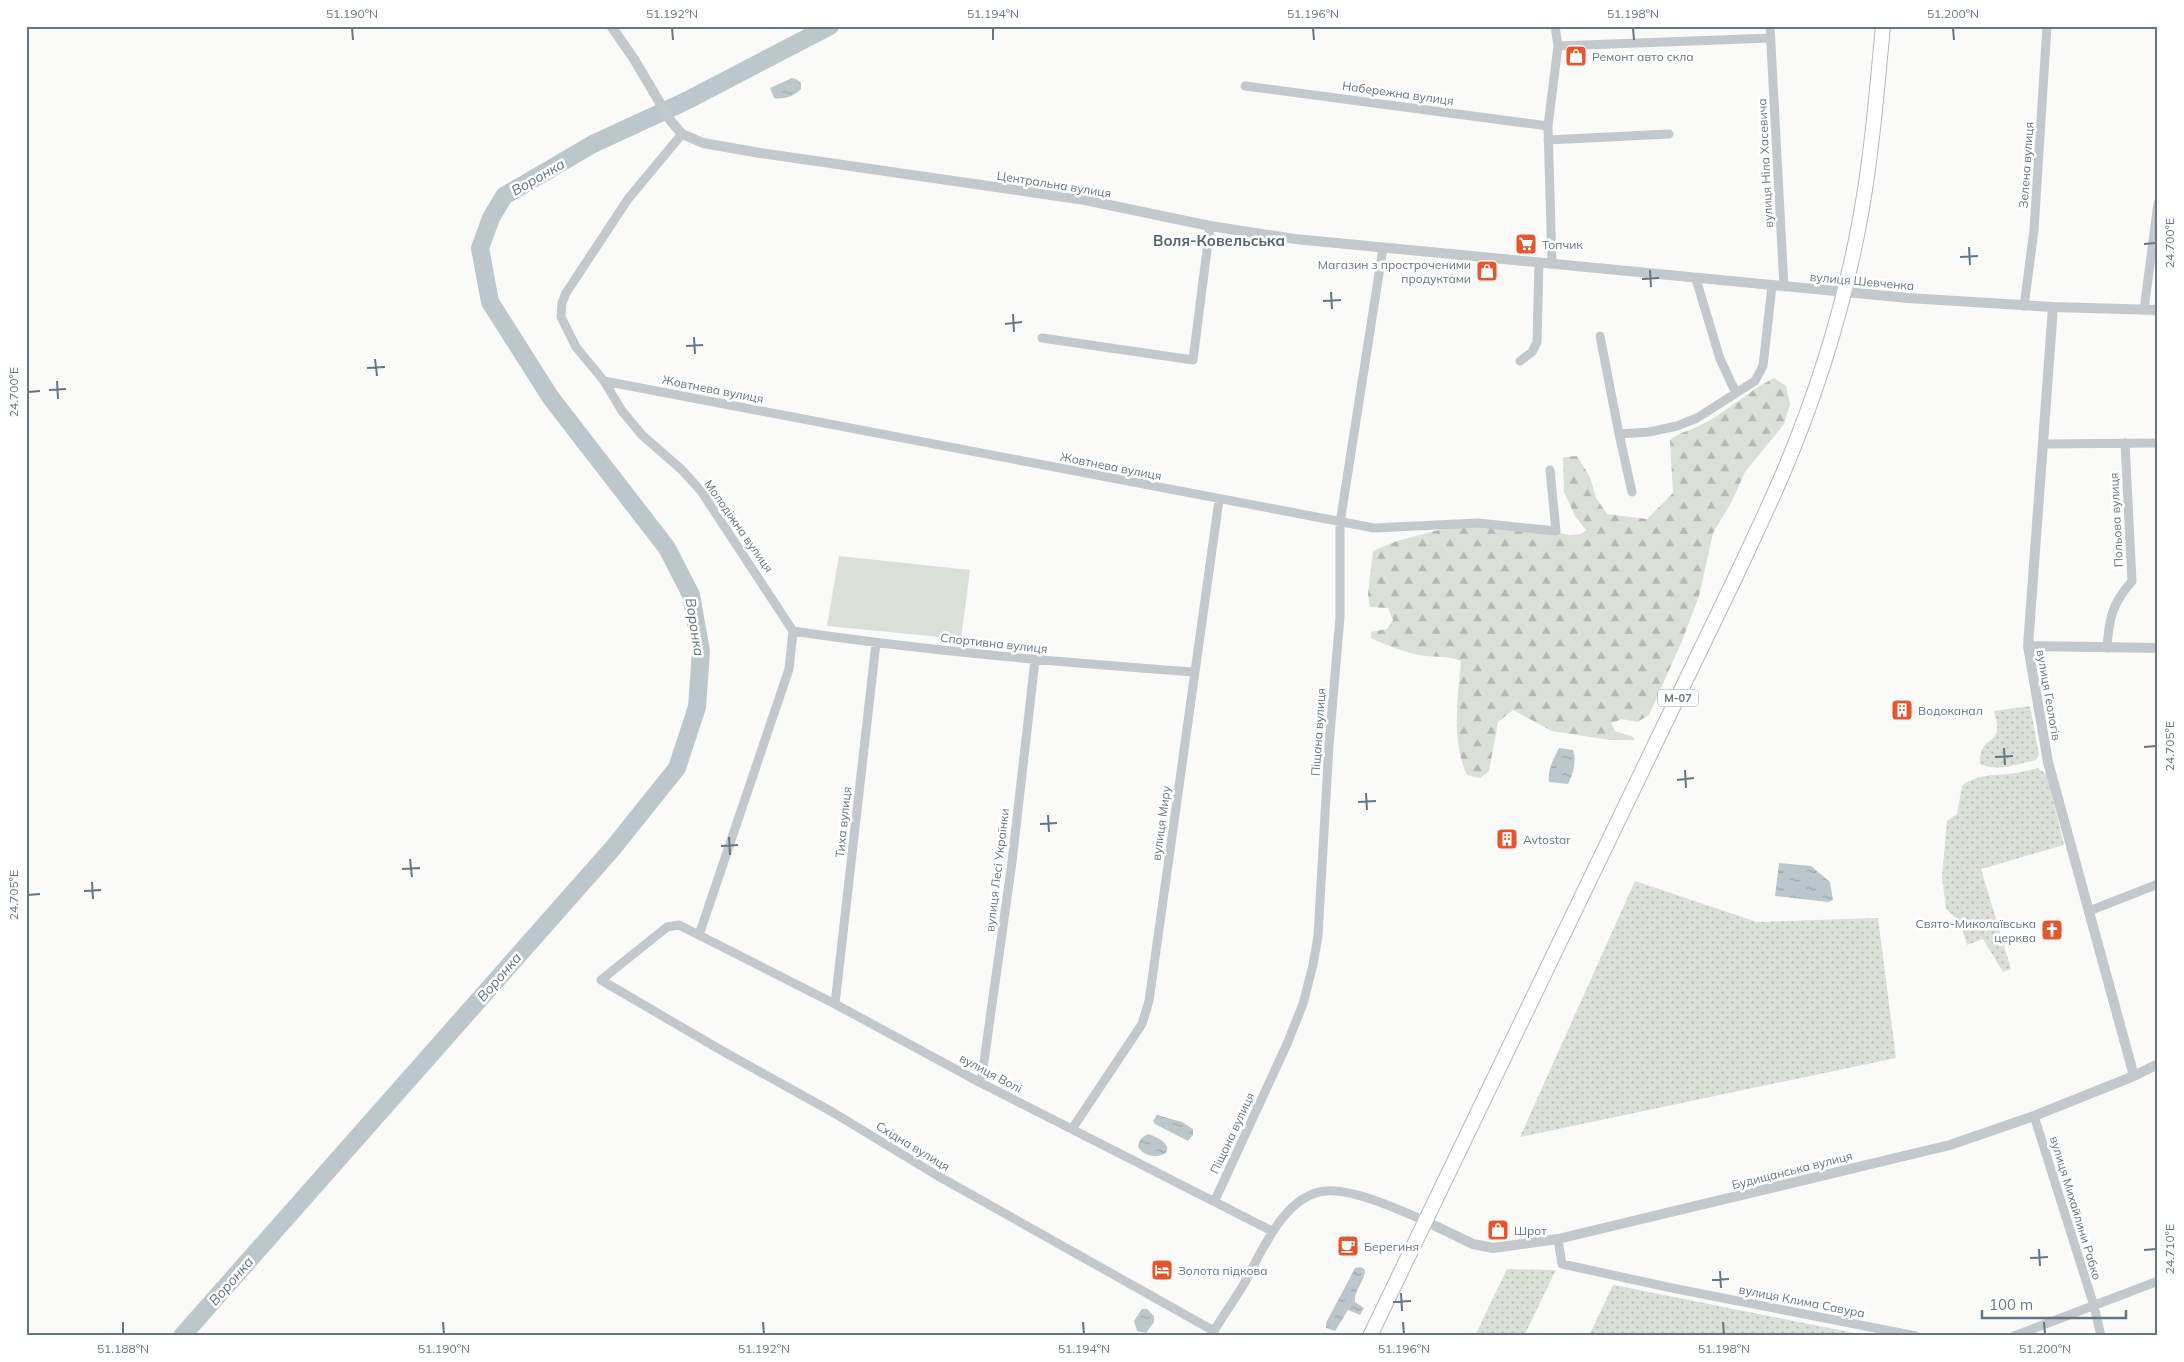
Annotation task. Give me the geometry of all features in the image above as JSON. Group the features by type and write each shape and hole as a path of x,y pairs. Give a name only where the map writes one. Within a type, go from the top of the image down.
{"highway":[{"name":"М-07","path":"1370,1336 1738,574 1782,477 1822,368 1843,292 1861,215 1869,160 1883,26"}],"street":[{"name":"Центральна вулиця","path":"611,26 634,58 670,120 682,134 702,143 1075,198 1210,226 1295,239 1565,264"},
{"path":"1552,263 1548,126 1558,46 1555,26"},
{"name":"вулиця Ніла Хасевича","path":"1770,26 1784,287"},
{"name":"Зелена вулиця","path":"2024,306 2034,230 2047,26"},
{"path":"1558,46 1771,38"},
{"name":"Набережна вулиця","path":"1245,86 1548,126"},
{"name":"Молодіжна вулиця","path":"682,134 628,199 566,292 562,303 561,316 576,347 604,381 622,411 642,435 682,470 701,491 793,631"},
{"path":"1548,140 1669,134"},
{"path":"2144,310 2158,203"},
{"path":"1042,338 1193,360 1210,226"},
{"name":"Піщана вулиця","path":"1215,1200 1287,1044 1303,1004 1313,965 1318,936 1328,745 1340,617 1340,523 1383,248"},
{"path":"1520,361 1532,352 1537,342 1539,262"},
{"name":"вулиця Шевченка","path":"1565,264 1696,279 1843,292 2024,306 2158,310"},
{"path":"1696,279 1720,359 1736,393"},
{"path":"1619,434 1649,432 1677,426 1697,418 1755,381 1763,366 1772,286"},
{"name":"вулиця Геологів","path":"2053,307 2028,646 2048,762 2134,1076"},
{"path":"1600,336 1632,492"},
{"name":"Жовтнева вулиця","path":"604,381 1340,523 1388,529 1454,522 1478,522 1556,530 1550,470"},
{"path":"2043,444 2158,443"},
{"name":"Польова вулиця","path":"2107,648 2109,621 2114,606 2117,598 2132,581 2125,444"},
{"name":"вулиця Миру","path":"1072,1129 1142,1024 1149,1001 1194,672 1220,500"},
{"path":"699,935 789,669 793,631"},
{"name":"Спортивна вулиця","path":"793,631 876,643 1034,660 1194,672"},
{"name":"Тиха вулиця","path":"835,1004 876,643"},
{"path":"2028,646 2158,648"},
{"name":"вулиця Лесі Українки","path":"981,1083 1012,862 1034,660"},
{"path":"2089,911 2158,884"},
{"name":"вулиця Волі","path":"601,980 667,927 679,924 835,1004 981,1083 1215,1200 1272,1231"},
{"name":"Східна вулиця","path":"601,980 834,1113 938,1176 1214,1331 1244,1283 1272,1231"},
{"name":"Будищанська вулиця","path":"1425,1220 1473,1244 1493,1248 1519,1246 1558,1239 1950,1145 2034,1116 2134,1076 2158,1064"},
{"name":"вулиця Михайлини Рабко","path":"2034,1116 2094,1306 2101,1336"},
{"path":"1272,1231 1289,1211 1308,1196 1326,1191 1349,1194 1384,1203 1425,1220"},
{"name":"вулиця Клима Савура","path":"1558,1239 1562,1264 1672,1288 1916,1336"},
{"path":"2014,1336 2158,1281"}],"green space":[{"path":"1774,378 1786,386 1790,404 1784,424 1745,472 1732,501 1713,533 1699,596 1682,641 1649,715 1637,722 1622,719 1611,723 1615,731 1633,737 1635,740 1610,740 1552,731 1513,710 1498,722 1489,771 1480,778 1467,775 1462,762 1457,733 1457,704 1461,661 1448,657 1411,653 1371,638 1371,632 1387,629 1393,620 1388,608 1370,607 1368,594 1373,551 1397,541 1450,527 1540,528 1569,535 1581,534 1586,530 1575,516 1564,492 1563,457 1577,456 1590,477 1596,498 1607,514 1647,519 1673,493 1670,440 1710,420"},
{"path":"839,556 970,570 961,639 827,626"},
{"path":"2030,706 2039,754 2036,760 2001,767 1980,764 1980,756 1984,746 1993,738 1997,731 1994,711"},
{"path":"2038,768 2047,775 2064,845 1981,869 2011,969 2003,972 1983,939 1967,945 1960,922 1946,909 1942,877 1947,821 1957,814 1962,786 1968,782 1981,777 2018,773"},
{"path":"1635,881 1757,922 1878,918 1896,1058 1520,1137"},
{"path":"1507,1269 1556,1270 1524,1336 1475,1336"},
{"path":"1614,1285 1869,1336 1589,1336"}],"water":[{"path":"792,78 801,83 801,89 789,97 774,98 770,88"},
{"path":"1559,748 1573,750 1574,754 1574,767 1568,784 1549,782 1550,769"},
{"path":"1779,863 1811,866 1830,882 1833,900 1828,902 1775,896"},
{"path":"1157,1115 1182,1122 1193,1129 1193,1135 1188,1141 1155,1124 1153,1121"},
{"path":"1149,1134 1161,1140 1166,1146 1167,1150 1164,1154 1151,1156 1144,1153 1138,1147 1141,1139"},
{"path":"1361,1267 1365,1270 1355,1298 1355,1302 1364,1308 1360,1315 1348,1310 1335,1331 1326,1328 1326,1323 1355,1268"},
{"path":"1142,1309 1147,1309 1154,1316 1154,1322 1146,1333 1137,1331 1134,1321"}],"waterway":[{"name":"Воронка","path":"182,1336 613,848 677,768 697,707 701,651 691,595 667,548 551,398 490,302 480,248 491,218 504,196 593,144 686,101 830,26"}],"place":[{"name":"Ремонт авто скла","path":"1576,56"},
{"name":"Топчик","path":"1526,244"},
{"name":"Магазин з простроченими продуктами","path":"1487,271"},
{"name":"Водоканал","path":"1902,710"},
{"name":"Avtostar","path":"1507,839"},
{"name":"Свято-Миколаївська церква","path":"2052,930"},
{"name":"Шрот","path":"1498,1230"},
{"name":"Берегиня","path":"1348,1246"},
{"name":"Золота підкова","path":"1162,1270"}],"district":[{"name":"Воля-Ковельська","path":"1219,240"}]}
